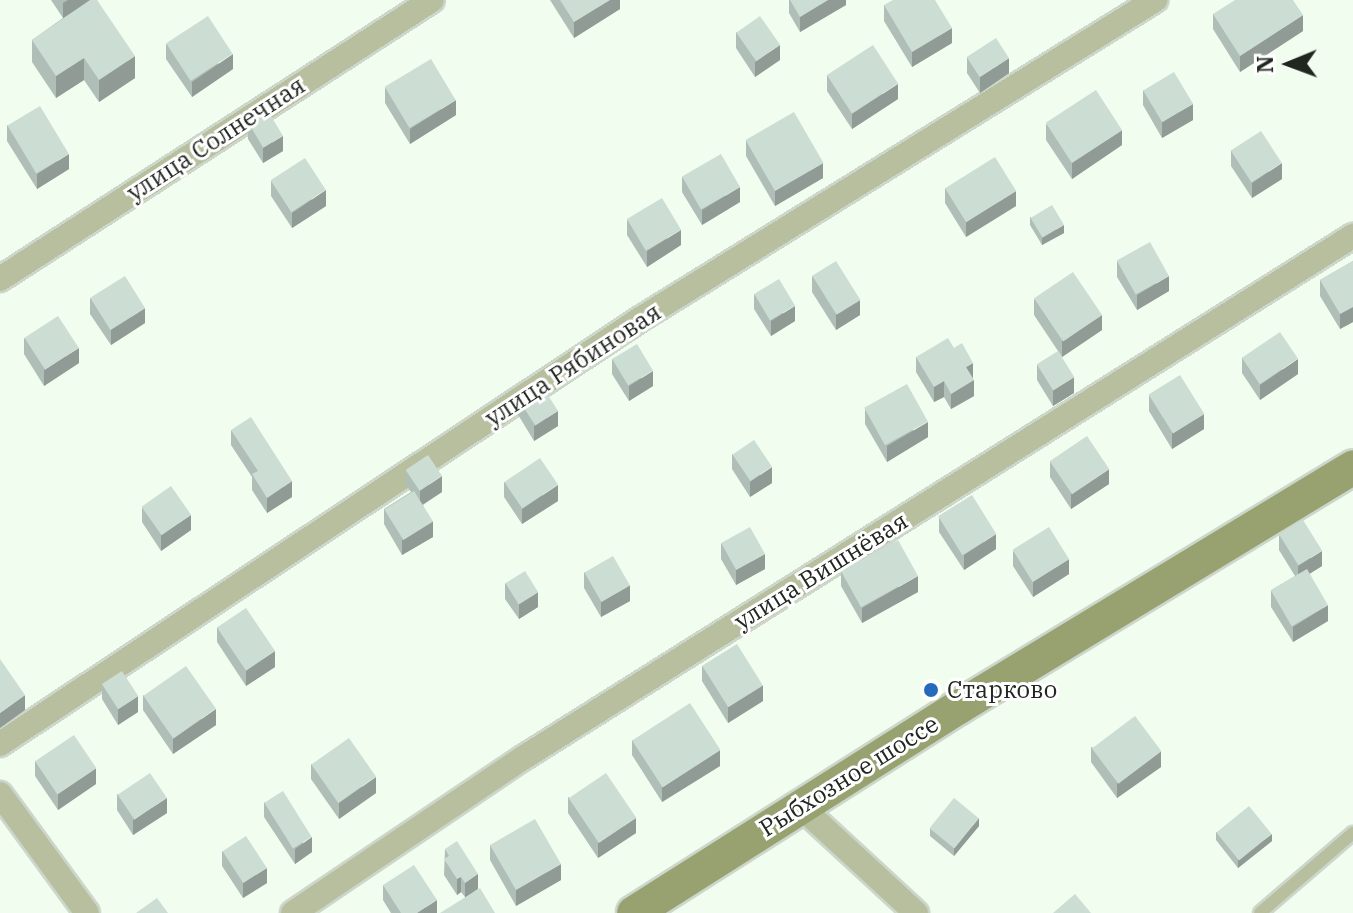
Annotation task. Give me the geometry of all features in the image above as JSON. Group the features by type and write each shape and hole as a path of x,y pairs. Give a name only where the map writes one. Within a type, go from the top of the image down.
{"street":[{"name":"улица Солнечная","path":"0,279 432,0"},
{"name":"улица Рябиновая","path":"0,744 642,318 1155,0"},
{"name":"улица Вишнёвая","path":"293,913 523,758 1353,236"},
{"name":"Рыбхозное шоссе","path":"634,913 800,806 1353,467"},
{"path":"0,794 87,913"},
{"path":"800,806 916,913"}],"lane":[{"path":"1260,913 1353,833"}],"building":[{"path":"90,0 97,0 135,56 99,80 84,58 56,76 32,40"},
{"path":"560,0 610,0 574,22"},
{"path":"790,0 828,0 800,17"},
{"path":"893,0 935,0 952,28 912,52 884,5"},
{"path":"1235,0 1293,0 1303,15 1240,56 1213,14"},
{"path":"208,16 233,54 191,81 166,43"},
{"path":"760,16 780,45 756,61 736,33"},
{"path":"996,38 1009,58 980,77 967,57"},
{"path":"873,45 898,84 852,114 827,75"},
{"path":"431,59 456,100 409,128 385,87"},
{"path":"1174,72 1193,104 1162,122 1143,91"},
{"path":"1096,90 1122,130 1072,163 1046,123"},
{"path":"40,106 69,154 36,174 7,126"},
{"path":"268,111 283,136 263,148 248,123"},
{"path":"794,112 824,163 775,191 746,140"},
{"path":"1261,131 1282,163 1252,182 1231,151"},
{"path":"721,154 740,187 701,209 682,176"},
{"path":"995,157 1016,191 966,222 945,188"},
{"path":"305,158 326,190 291,212 271,180"},
{"path":"662,198 681,230 646,251 627,219"},
{"path":"1052,205 1064,225 1042,238 1031,218"},
{"path":"1150,242 1169,276 1136,295 1117,260"},
{"path":"836,261 860,300 837,315 812,276"},
{"path":"1353,261 1353,307 1340,314 1320,280"},
{"path":"1073,272 1102,315 1063,341 1034,298"},
{"path":"125,276 145,308 110,330 90,298"},
{"path":"779,279 795,306 770,321 754,294"},
{"path":"58,316 79,348 45,370 24,338"},
{"path":"1280,332 1298,359 1260,384 1242,358"},
{"path":"948,338 954,348 962,343 973,363 966,367 974,380 951,394 944,381 934,387 916,357"},
{"path":"637,344 653,371 628,386 612,359"},
{"path":"1058,351 1074,377 1053,391 1037,364"},
{"path":"1180,375 1204,414 1173,434 1149,395"},
{"path":"540,383 558,411 535,425 517,398"},
{"path":"907,384 928,422 885,445 864,408"},
{"path":"251,417 292,481 267,498 252,474 258,471 231,430"},
{"path":"1087,436 1109,469 1072,494 1050,461"},
{"path":"754,440 772,467 750,481 732,455"},
{"path":"428,455 442,476 420,491 406,470"},
{"path":"540,458 558,485 522,509 504,482"},
{"path":"171,486 191,515 162,535 142,507"},
{"path":"414,491 433,522 403,540 384,510"},
{"path":"972,495 996,534 962,555 938,516"},
{"path":"1303,520 1322,551 1298,565 1279,535"},
{"path":"750,527 765,554 736,570 721,543"},
{"path":"1049,527 1069,559 1033,582 1013,550"},
{"path":"898,540 918,576 861,607 841,572"},
{"path":"613,556 630,585 601,602 584,572"},
{"path":"1307,569 1328,605 1292,626 1271,590"},
{"path":"525,571 538,592 519,604 505,583"},
{"path":"246,608 275,651 246,671 217,628"},
{"path":"737,644 763,686 728,707 702,666"},
{"path":"0,659 25,695 0,713"},
{"path":"186,666 216,709 173,738 143,696"},
{"path":"122,671 138,696 118,709 102,684"},
{"path":"690,703 720,750 663,788 632,741"},
{"path":"1135,716 1161,751 1118,784 1092,748"},
{"path":"74,735 96,768 57,794 35,761"},
{"path":"349,738 376,777 338,803 311,764"},
{"path":"150,773 167,798 134,820 118,795"},
{"path":"606,773 636,818 599,843 569,798"},
{"path":"283,791 312,837 293,848 264,803"},
{"path":"954,798 979,818 954,848 929,828"},
{"path":"1249,806 1272,834 1239,860 1216,832"},
{"path":"535,819 561,864 516,890 490,845"},
{"path":"246,836 267,868 243,883 223,851"},
{"path":"457,841 478,874 465,883 461,877 457,879 444,859 449,856 445,849"},
{"path":"414,865 437,900 417,913 401,913 383,885"},
{"path":"480,888 495,913 440,913"},
{"path":"1075,894 1091,913 1053,913"},
{"path":"157,898 168,913 136,913"}],"place":[{"name":"Старково","path":"931,690"}]}
